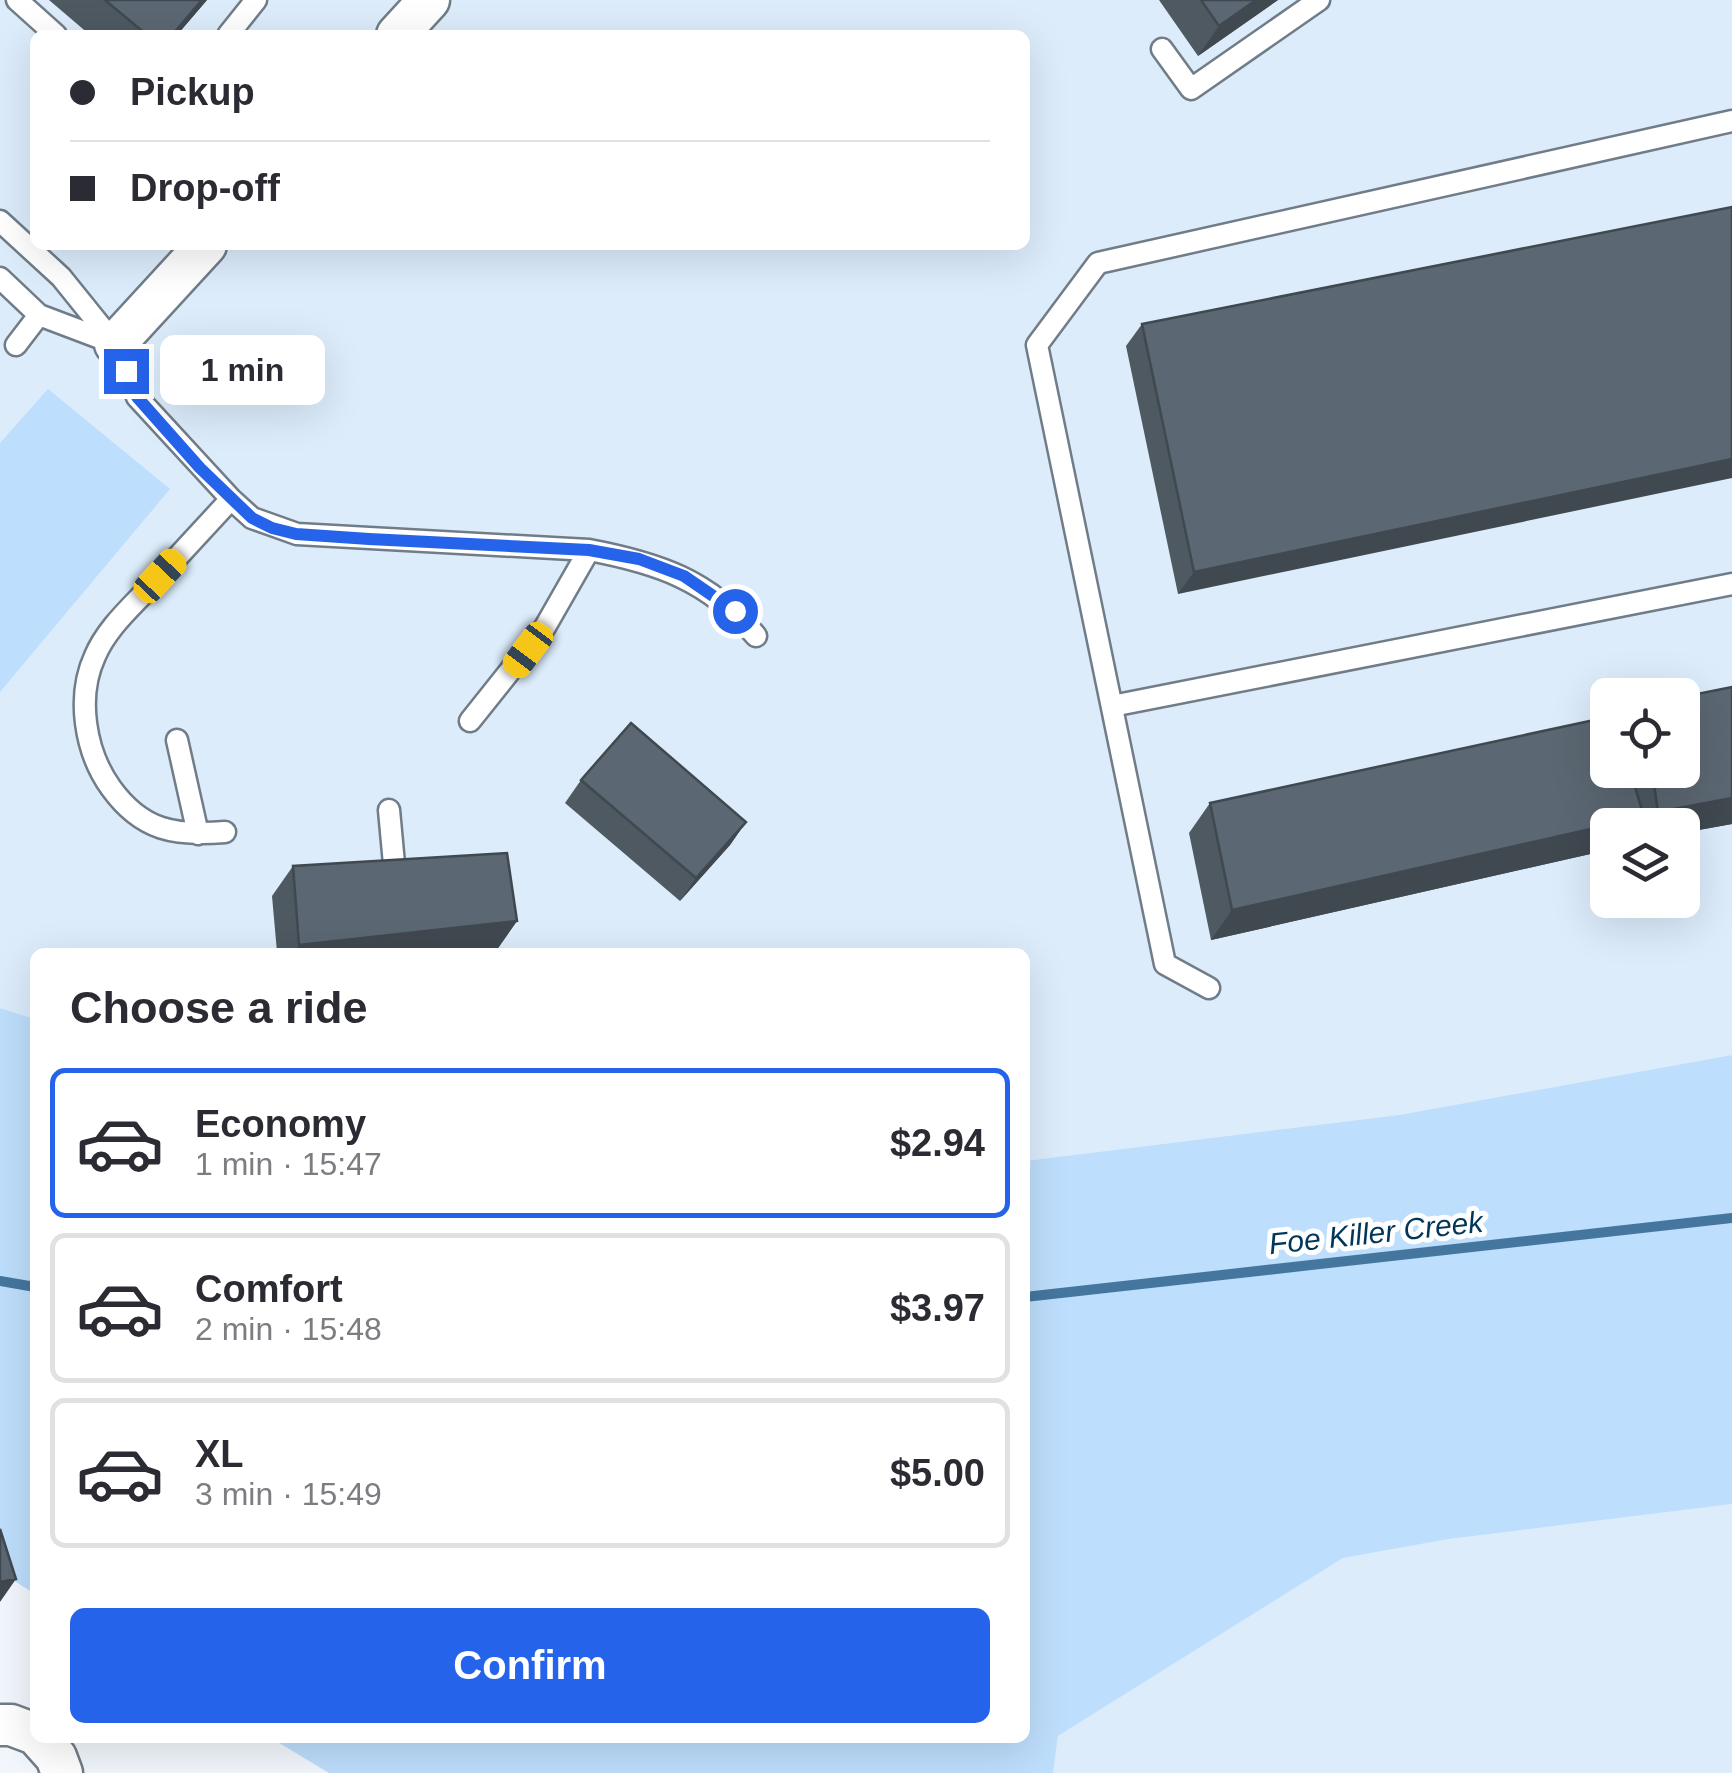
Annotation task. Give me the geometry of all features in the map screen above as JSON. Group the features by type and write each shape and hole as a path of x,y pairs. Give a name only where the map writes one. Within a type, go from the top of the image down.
{"street":[{"path":"402,30 429,0"},
{"path":"115,344 201,250"},
{"path":"0,1726 10,1725 30,1733"},
{"path":"43,1743 56,1757 62,1773"}],"lane":[{"path":"17,0 50,30"},
{"path":"232,30 256,0"},
{"path":"1162,48 1191,89 1319,0"},
{"path":"1209,988 1165,964 1037,346 1098,263 1732,120"},
{"path":"0,222 30,249"},
{"path":"31,250 61,277 115,344 137,397 252,518 296,534 589,550 639,559 684,576 735,611 756,636"},
{"path":"0,278 39,315 115,344"},
{"path":"16,344 39,315"},
{"path":"225,832 180,834 157,828 118,799 93,757 87,732 86,682 95,656 113,626 230,499"},
{"path":"470,721 546,627 589,550"},
{"path":"1112,706 1732,584"},
{"path":"177,740 198,834"},
{"path":"390,810 394,864"}],"shaded area":[{"path":"0,0 1732,0 1732,1055 1399,1115 1030,1160 1030,948 30,948 30,1017 0,1008"},
{"path":"48,389 170,489 0,692 0,443"},
{"path":"0,1008 30,1017 30,1591 0,1572"},
{"path":"1732,1055 1732,1504 1449,1539 1343,1558 1058,1736 1053,1773 329,1773 279,1743 1030,1743 1030,1160 1399,1115"},
{"path":"1732,1504 1732,1773 1053,1773 1058,1736 1343,1558 1449,1539"}],"building":[{"path":"105,0 202,0 176,30 141,30"},
{"path":"1201,0 1256,0 1219,26"},
{"path":"1732,207 1732,459 1194,572 1142,324"},
{"path":"1732,687 1732,798 1657,808 1655,788 1700,788 1700,693"},
{"path":"1590,721 1590,788 1635,788 1641,808 1590,808 1590,829 1232,910 1210,803"},
{"path":"631,723 746,822 696,878 581,780"},
{"path":"507,853 517,921 299,945 293,866"},
{"path":"0,1529 16,1579 0,1582"}],"waterway":[{"name":"Foe Killer Creek","path":"1030,1296 1732,1218"},
{"name":"Foe Killer Creek","path":"0,1281 30,1286"}],"route":[{"path":"126,371 137,397 200,468 252,518 272,528 296,534 406,542 589,550 639,559 684,576 735,611"}]}
